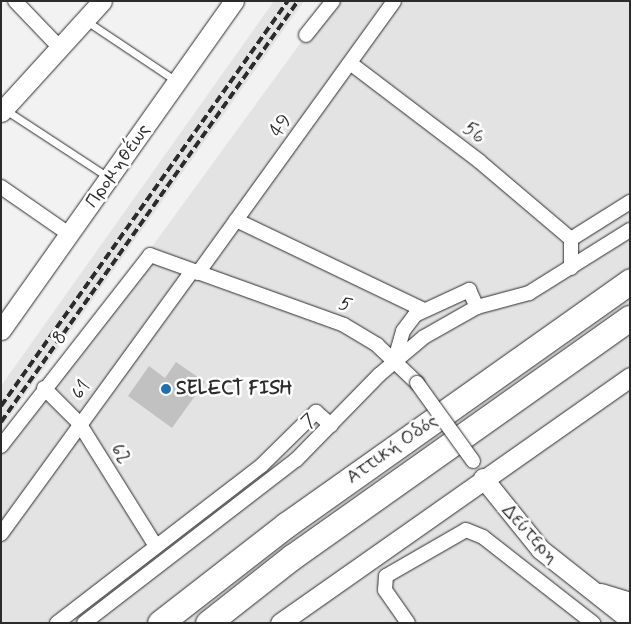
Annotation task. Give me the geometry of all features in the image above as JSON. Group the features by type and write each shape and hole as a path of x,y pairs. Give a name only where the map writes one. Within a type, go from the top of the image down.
{"highway":[{"name":"Αττική Οδός","path":"160,623 286,525 630,281"},
{"name":"Αττική Οδός","path":"208,623 292,557 630,318"}],"street":[{"path":"16,1 60,48"},
{"path":"3,110 102,1"},
{"name":"Προμηθέως","path":"1,330 234,1"},
{"path":"306,35 333,1"},
{"name":"49","path":"195,272 236,220 394,1"},
{"name":"56","path":"350,63 480,161 570,239"},
{"path":"1,187 69,234"},
{"path":"571,268 570,239 630,202"},
{"path":"236,220 424,310"},
{"name":"7","path":"84,623 278,475 395,360 442,325 477,307 529,293 630,230"},
{"name":"5","path":"150,254 195,272 325,316 395,360 417,383 473,461"},
{"name":"8","path":"1,446 44,388 150,254"},
{"name":"61","path":"1,534 79,423 195,272"},
{"path":"395,360 403,331 424,310 469,290 477,307"},
{"path":"280,623 483,478 630,378"},
{"name":"62","path":"44,388 79,423 159,544 170,556"},
{"path":"57,623 262,466 316,412 331,425"},
{"name":"Δεύτερη","path":"473,461 483,478 540,549 600,593 630,620"},
{"path":"408,623 383,581 460,532 471,531 593,623"},
{"name":"Δεύτερη","path":"600,593 630,602"}],"lane":[{"path":"85,20 176,82"},
{"path":"3,110 110,178"}],"shaded area":[{"path":"274,1 304,1 1,429 1,386"},
{"path":"331,1 630,1 630,623 1,623 1,454"}],"building":[{"name":"SELECT FISH","path":"176,362 205,382 172,428 128,396 149,366 165,378"}],"railway":[{"path":"1,406 288,1"},
{"path":"1,422 298,1"}],"place":[{"name":"SELECT FISH","path":"166,389"}]}
